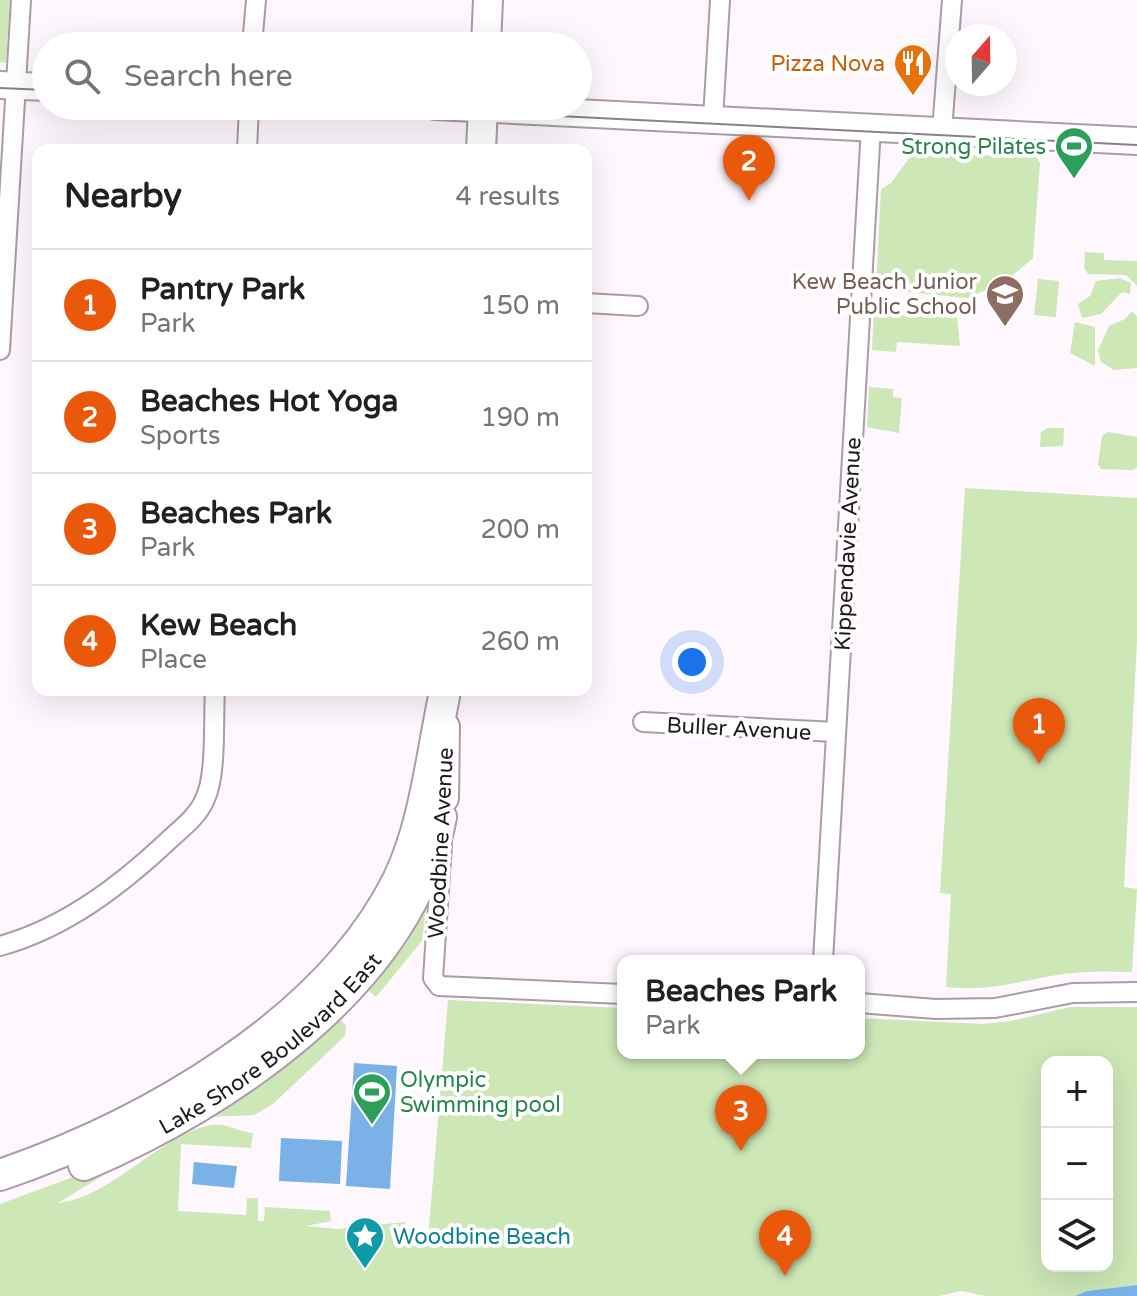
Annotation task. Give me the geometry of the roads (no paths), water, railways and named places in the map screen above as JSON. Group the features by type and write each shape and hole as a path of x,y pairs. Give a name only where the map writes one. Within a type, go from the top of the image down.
{"highway":[{"name":"Woodbine Avenue","path":"418,828 444,696"},
{"name":"Lake Shore Boulevard East","path":"0,1196 88,1163 186,1114 308,1027 372,961 403,915 429,858 444,798"},
{"name":"Lake Shore Boulevard East","path":"0,1175 83,1143 176,1094 291,1012 330,976 379,913 399,879 418,828"}],"main road":[{"path":"487,32 488,0"},
{"path":"8,85 32,86"},
{"path":"592,113 1137,141"},
{"path":"481,144 482,120"},
{"name":"Woodbine Avenue","path":"444,696 444,798"}],"street":[{"path":"0,350 8,85 21,0"},
{"path":"253,32 256,0"},
{"path":"942,131 952,0"},
{"path":"713,119 720,2"},
{"path":"247,144 248,120"},
{"name":"Kippendavie Avenue","path":"823,955 871,127"},
{"path":"592,303 638,306"},
{"path":"0,946 49,928 86,908 149,859 188,822 208,790 215,696"},
{"name":"Buller Avenue","path":"643,722 836,732"},
{"name":"Woodbine Avenue","path":"444,798 433,978 439,986 617,994"},
{"path":"865,1003 936,1009 995,1008 1073,993 1137,992"}],"water":[{"name":"Olympic Swimming pool","path":"354,1063 397,1066 390,1189 346,1186"},
{"path":"281,1138 342,1141 340,1184 279,1181"},
{"path":"194,1162 237,1166 234,1188 192,1184"},
{"path":"1137,1285 1137,1296 1075,1296 1087,1291"}],"tram line":[{"path":"0,88 32,89"},
{"path":"592,118 1137,145"}],"place":[{"name":"Pizza Nova","path":"913,97"},
{"name":"Strong Pilates","path":"1074,180"},
{"name":"Beaches Hot Yoga","path":"749,201"},
{"name":"Kew Beach Junior Public School","path":"1005,328"},
{"name":"Pantry Park","path":"1039,764"},
{"name":"Olympic Swimming pool","path":"372,1126"},
{"name":"Beaches Park","path":"741,1151"},
{"name":"Woodbine Beach","path":"365,1270"},
{"name":"Kew Beach","path":"785,1276"}]}
